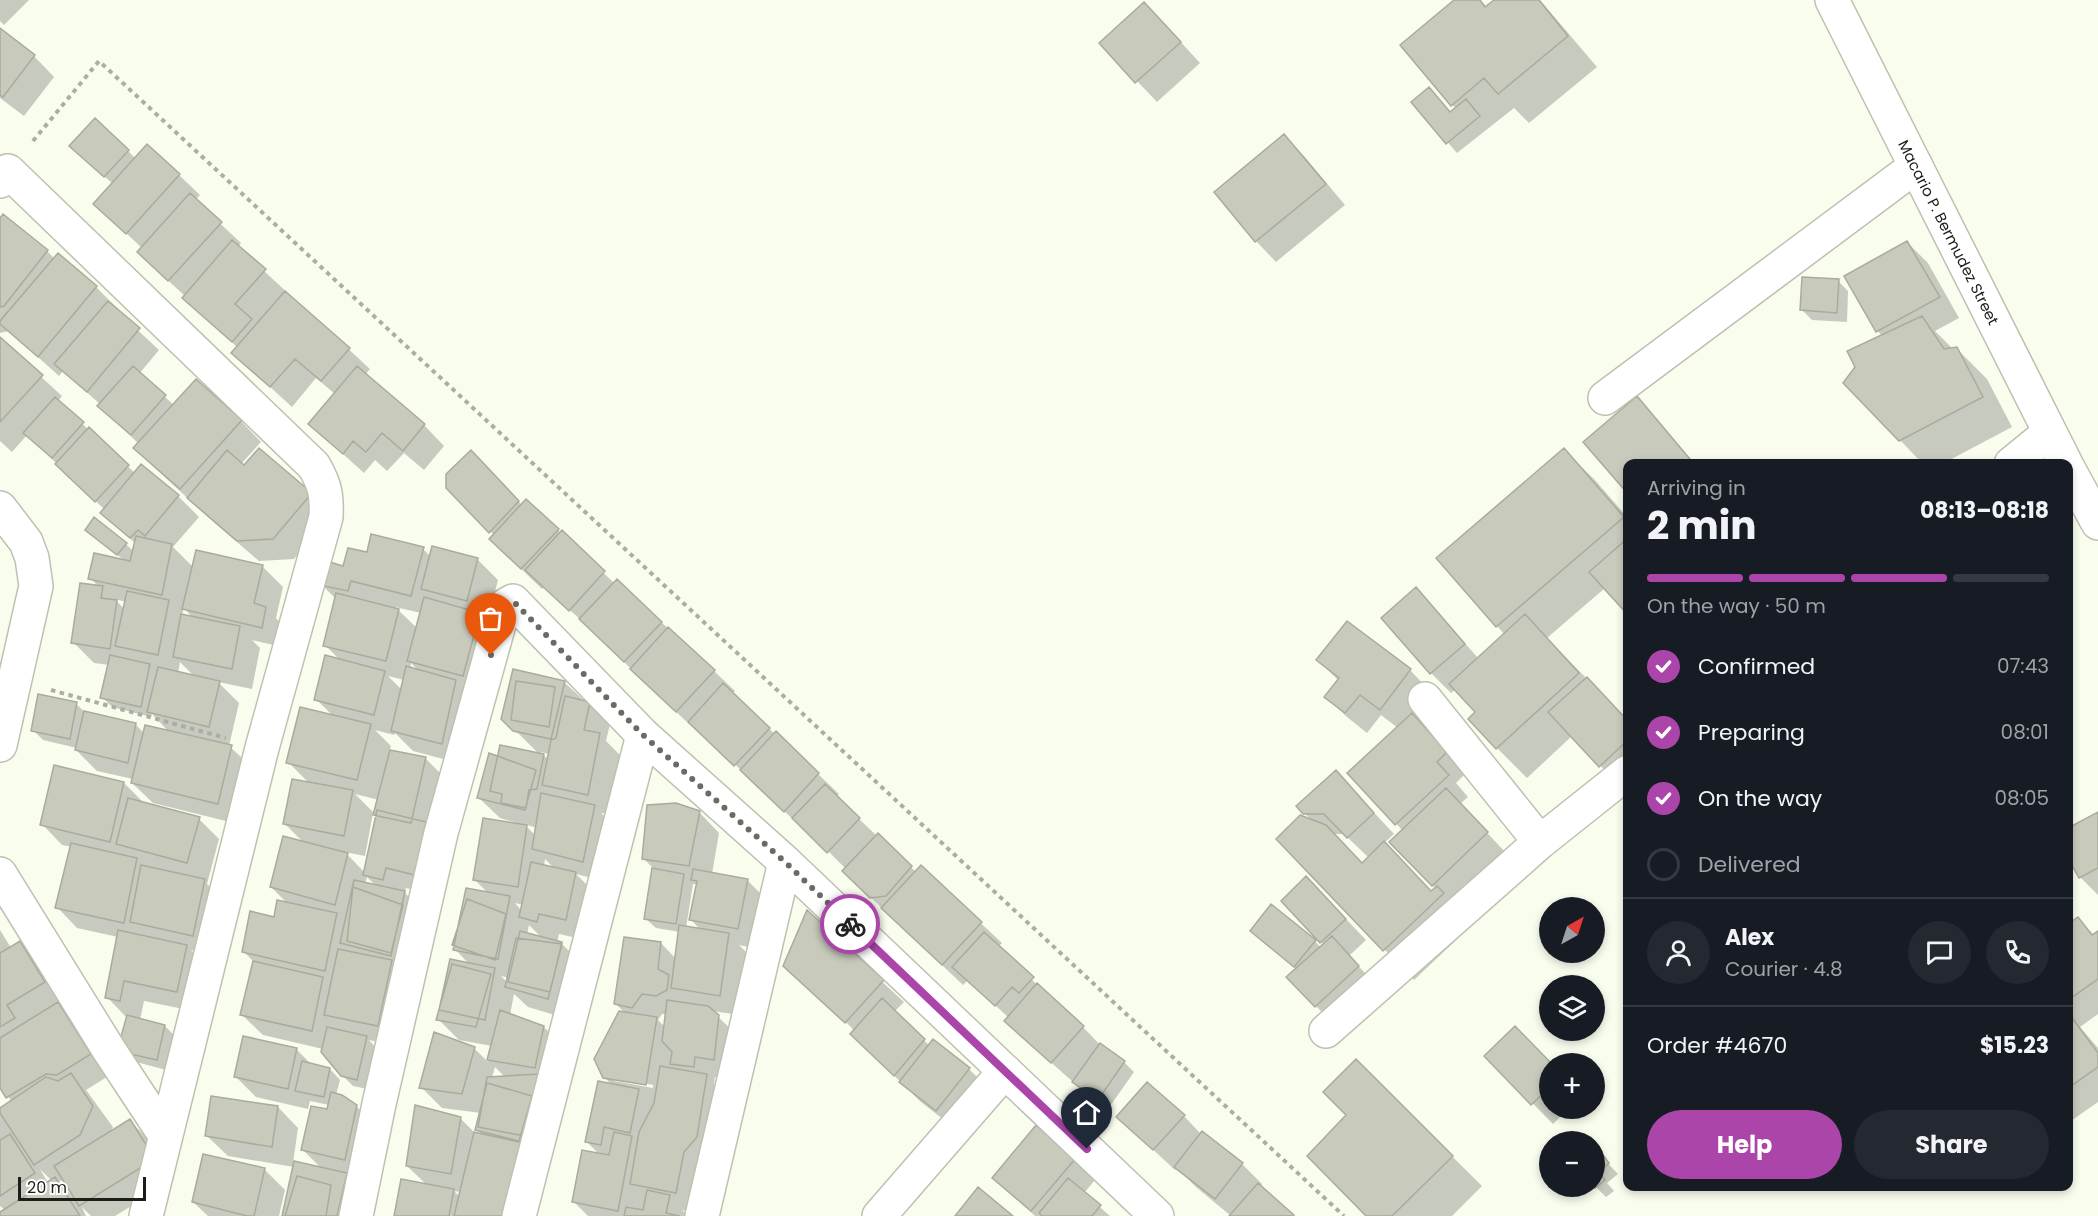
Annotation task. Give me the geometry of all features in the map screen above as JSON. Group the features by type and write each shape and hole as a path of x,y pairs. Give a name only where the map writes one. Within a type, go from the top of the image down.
{"street":[{"name":"Macario P. Bermudez Street","path":"1832,0 2063,459"},
{"path":"1605,398 1916,166"},
{"path":"4,176 314,466 327,497 326,517 262,748 146,1216"},
{"path":"2017,459 2049,433"},
{"path":"2073,477 2098,523"},
{"path":"0,508 26,542 32,558 36,586 0,745"},
{"path":"356,1216 379,1104 441,833 503,610 513,601 643,735 785,862 1153,1215"},
{"path":"1425,699 1540,842"},
{"path":"519,1216 643,735"},
{"path":"1326,1030 1540,842 1623,776"},
{"path":"702,1216 785,862"},
{"path":"0,874 165,1135"},
{"path":"879,1216 1005,1071"}],"path":[{"path":"4,176 99,61 1344,1216"},
{"path":"16,680 262,748"}],"building":[{"path":"1454,0 1480,0 1485,7 1494,0 1539,0 1568,36 1498,94 1484,78 1451,106 1400,45"},
{"path":"1144,2 1181,42 1135,83 1099,43"},
{"path":"0,28 35,55 3,97 0,95"},
{"path":"1429,87 1450,112 1466,99 1480,116 1446,144 1411,102"},
{"path":"95,118 129,150 104,177 69,146"},
{"path":"1284,134 1326,184 1255,242 1214,192"},
{"path":"147,144 180,174 126,234 93,204"},
{"path":"190,193 222,222 168,281 137,252"},
{"path":"3,214 48,250 4,306 0,307 0,218"},
{"path":"232,240 266,269 235,304 252,319 232,342 182,298"},
{"path":"1907,241 1940,297 1876,332 1844,276"},
{"path":"58,253 97,286 38,357 0,324 0,321"},
{"path":"1802,277 1839,279 1837,313 1800,310"},
{"path":"285,291 350,348 321,381 295,359 270,387 231,353"},
{"path":"108,301 140,328 87,392 54,364"},
{"path":"1922,316 1944,349 1957,347 1983,397 1899,441 1843,383 1855,367 1847,351"},
{"path":"0,337 43,375 0,422"},
{"path":"133,366 166,395 131,435 97,406"},
{"path":"357,366 425,424 403,451 382,433 366,452 353,441 343,454 308,424"},
{"path":"196,379 242,420 180,489 133,448"},
{"path":"1637,396 1690,459 1623,459 1623,488 1583,442"},
{"path":"55,397 84,422 52,458 23,433"},
{"path":"89,427 129,465 95,502 55,464"},
{"path":"259,448 312,493 273,539 237,541 187,498 227,450 244,465"},
{"path":"1564,448 1623,516 1496,627 1436,558"},
{"path":"471,450 519,501 489,533 446,488 446,474"},
{"path":"141,464 179,495 145,536 138,530 130,538 100,513"},
{"path":"526,499 559,529 521,569 489,539"},
{"path":"94,517 127,543 117,555 85,530"},
{"path":"562,530 605,571 569,611 525,570"},
{"path":"371,534 424,547 411,596 351,581 348,591 319,585 326,561 343,566 348,548 367,552"},
{"path":"136,536 172,544 162,595 88,579 94,553 130,561"},
{"path":"1623,542 1623,609 1589,572"},
{"path":"432,546 478,558 467,601 421,589"},
{"path":"196,550 263,565 254,603 266,607 262,628 182,609"},
{"path":"617,579 662,622 624,662 579,619"},
{"path":"80,583 103,586 101,598 117,600 110,649 71,643"},
{"path":"1416,587 1465,644 1430,674 1381,618"},
{"path":"127,591 169,600 158,655 115,646"},
{"path":"336,593 399,609 386,661 323,646"},
{"path":"424,597 480,613 463,676 407,661"},
{"path":"181,614 240,626 232,669 173,657"},
{"path":"1525,614 1579,673 1496,749 1468,719 1475,712 1449,684"},
{"path":"1347,621 1411,669 1380,710 1360,695 1345,713 1324,697 1339,678 1316,660"},
{"path":"668,627 715,670 676,712 630,669"},
{"path":"110,655 150,664 141,707 100,698"},
{"path":"325,655 385,671 374,715 314,700"},
{"path":"406,666 456,680 442,744 391,731"},
{"path":"158,667 220,681 209,727 147,712"},
{"path":"513,669 565,681 551,739 513,731 501,719"},
{"path":"1587,677 1623,716 1623,745 1599,767 1548,712"},
{"path":"516,681 555,687 549,727 511,720"},
{"path":"723,683 770,728 734,766 688,722"},
{"path":"38,694 77,702 70,739 31,731"},
{"path":"565,696 590,702 584,730 600,733 588,795 542,785 551,740 556,738"},
{"path":"300,707 371,724 357,780 286,763"},
{"path":"84,711 136,723 128,763 75,750"},
{"path":"1412,713 1447,752 1437,762 1449,775 1395,825 1347,773"},
{"path":"145,725 232,745 218,804 131,783"},
{"path":"776,731 819,773 784,812 740,770"},
{"path":"500,745 544,754 537,789 529,790 526,808 501,803 502,794 490,791"},
{"path":"390,750 426,757 411,823 373,815"},
{"path":"489,753 536,770 525,810 477,798"},
{"path":"54,765 124,782 110,842 40,825"},
{"path":"1336,770 1374,813 1347,838 1324,814 1303,814 1296,806"},
{"path":"292,779 353,790 344,836 283,824"},
{"path":"825,784 860,818 827,853 792,818"},
{"path":"1446,788 1488,832 1432,886 1389,842"},
{"path":"541,793 595,805 583,862 532,849"},
{"path":"128,798 200,817 187,863 116,844"},
{"path":"676,803 700,811 689,866 642,859 647,805"},
{"path":"377,810 426,822 415,875 386,868 383,880 363,875"},
{"path":"2098,812 2098,868 2079,878 2073,867 2073,825"},
{"path":"1300,815 1326,825 1362,863 1384,841 1431,891 1437,886 1444,893 1383,951 1276,839"},
{"path":"483,818 527,825 518,887 473,880"},
{"path":"878,833 912,866 886,896 870,898 842,871"},
{"path":"283,836 348,853 335,905 270,887"},
{"path":"71,843 137,858 124,923 55,908"},
{"path":"531,862 576,872 566,920 539,914 537,922 519,917"},
{"path":"141,865 205,879 193,936 130,922"},
{"path":"921,865 982,922 942,965 881,908"},
{"path":"652,868 684,874 676,924 644,919"},
{"path":"693,869 748,879 738,929 689,920 697,881 691,880"},
{"path":"1306,876 1346,919 1320,943 1281,901"},
{"path":"354,880 405,891 391,956 340,943"},
{"path":"353,887 403,905 391,953 347,941"},
{"path":"466,888 510,896 498,959 453,950"},
{"path":"467,899 506,914 495,960 452,945"},
{"path":"277,900 337,913 325,971 242,952 250,911 274,917"},
{"path":"1271,904 1316,940 1294,967 1250,931"},
{"path":"807,910 884,980 845,1023 783,966"},
{"path":"2078,917 2092,935 2098,931 2098,979 2073,996 2073,920"},
{"path":"679,925 729,933 720,996 671,988"},
{"path":"118,930 187,945 177,992 124,981 120,1001 105,998"},
{"path":"520,931 562,942 550,992 508,982"},
{"path":"984,932 1034,977 1019,993 1012,987 995,1006 952,967"},
{"path":"1332,936 1359,966 1315,1007 1286,977"},
{"path":"624,937 661,942 658,969 669,975 667,990 656,996 642,994 632,1008 614,1004"},
{"path":"516,938 562,944 548,999 505,987"},
{"path":"20,941 45,982 7,1005 15,1018 0,1027 0,953"},
{"path":"338,949 392,960 378,1026 324,1015"},
{"path":"450,959 495,968 485,1020 439,1010"},
{"path":"253,961 323,977 312,1031 240,1015"},
{"path":"452,964 491,974 476,1027 436,1020"},
{"path":"1037,983 1084,1026 1051,1063 1004,1021"},
{"path":"882,998 925,1039 894,1076 850,1034"},
{"path":"667,1000 708,1006 719,1015 714,1060 695,1057 694,1067 670,1064 672,1052 662,1041"},
{"path":"58,1002 91,1054 57,1075 46,1074 6,1098 0,1088 0,1038"},
{"path":"500,1010 544,1026 535,1068 487,1060"},
{"path":"619,1011 657,1017 646,1085 603,1078 594,1059"},
{"path":"127,1015 165,1025 157,1060 117,1051"},
{"path":"2073,1019 2098,1053 2098,1067 2073,1084"},
{"path":"1515,1026 1541,1053 1539,1053 1539,1097 1531,1105 1484,1056"},
{"path":"327,1027 367,1036 357,1080 341,1076 321,1052"},
{"path":"434,1032 475,1047 462,1094 419,1088"},
{"path":"243,1036 297,1048 288,1089 234,1077"},
{"path":"933,1039 970,1068 936,1111 899,1082"},
{"path":"1100,1043 1125,1061 1098,1100 1072,1082"},
{"path":"1356,1059 1453,1156 1392,1216 1366,1216 1307,1156 1346,1115 1323,1092"},
{"path":"302,1061 330,1068 324,1097 295,1091"},
{"path":"660,1066 707,1074 697,1137 684,1152 676,1193 630,1184 639,1132 654,1103"},
{"path":"71,1073 93,1106 80,1135 34,1165 0,1113 0,1108 46,1077 58,1081"},
{"path":"539,1074 524,1136 478,1127 487,1077"},
{"path":"598,1081 639,1089 630,1133 604,1127 601,1145 585,1142"},
{"path":"1147,1082 1185,1115 1153,1150 1116,1117"},
{"path":"487,1083 532,1096 519,1141 475,1130"},
{"path":"331,1092 342,1095 357,1105 345,1160 301,1150 311,1106 327,1109"},
{"path":"211,1096 278,1106 272,1147 205,1136"},
{"path":"415,1105 461,1117 451,1174 406,1166"},
{"path":"130,1119 155,1159 79,1206 54,1166"},
{"path":"1036,1125 1075,1159 1031,1211 992,1178"},
{"path":"1202,1131 1243,1163 1215,1199 1174,1167"},
{"path":"474,1132 524,1143 506,1216 454,1216"},
{"path":"614,1132 632,1136 618,1211 572,1202 582,1150 609,1155"},
{"path":"10,1134 35,1173 0,1196 0,1140"},
{"path":"203,1154 265,1168 254,1216 192,1202"},
{"path":"294,1161 347,1173 337,1216 282,1216"},
{"path":"297,1176 331,1185 326,1216 285,1216"},
{"path":"55,1177 80,1216 0,1216 0,1212"},
{"path":"1068,1178 1101,1205 1092,1216 1042,1216 1039,1213"},
{"path":"401,1179 454,1189 449,1216 394,1216"},
{"path":"1258,1183 1294,1215 1294,1216 1229,1216"},
{"path":"978,1187 1013,1216 955,1216"},
{"path":"647,1190 670,1195 666,1213 680,1216 624,1216 626,1207 643,1210"}],"way so far":[{"path":"491,655 503,610 509,602 513,601 643,735 785,862 850,924"}],"route":[{"path":"850,924 1087,1149"}]}
